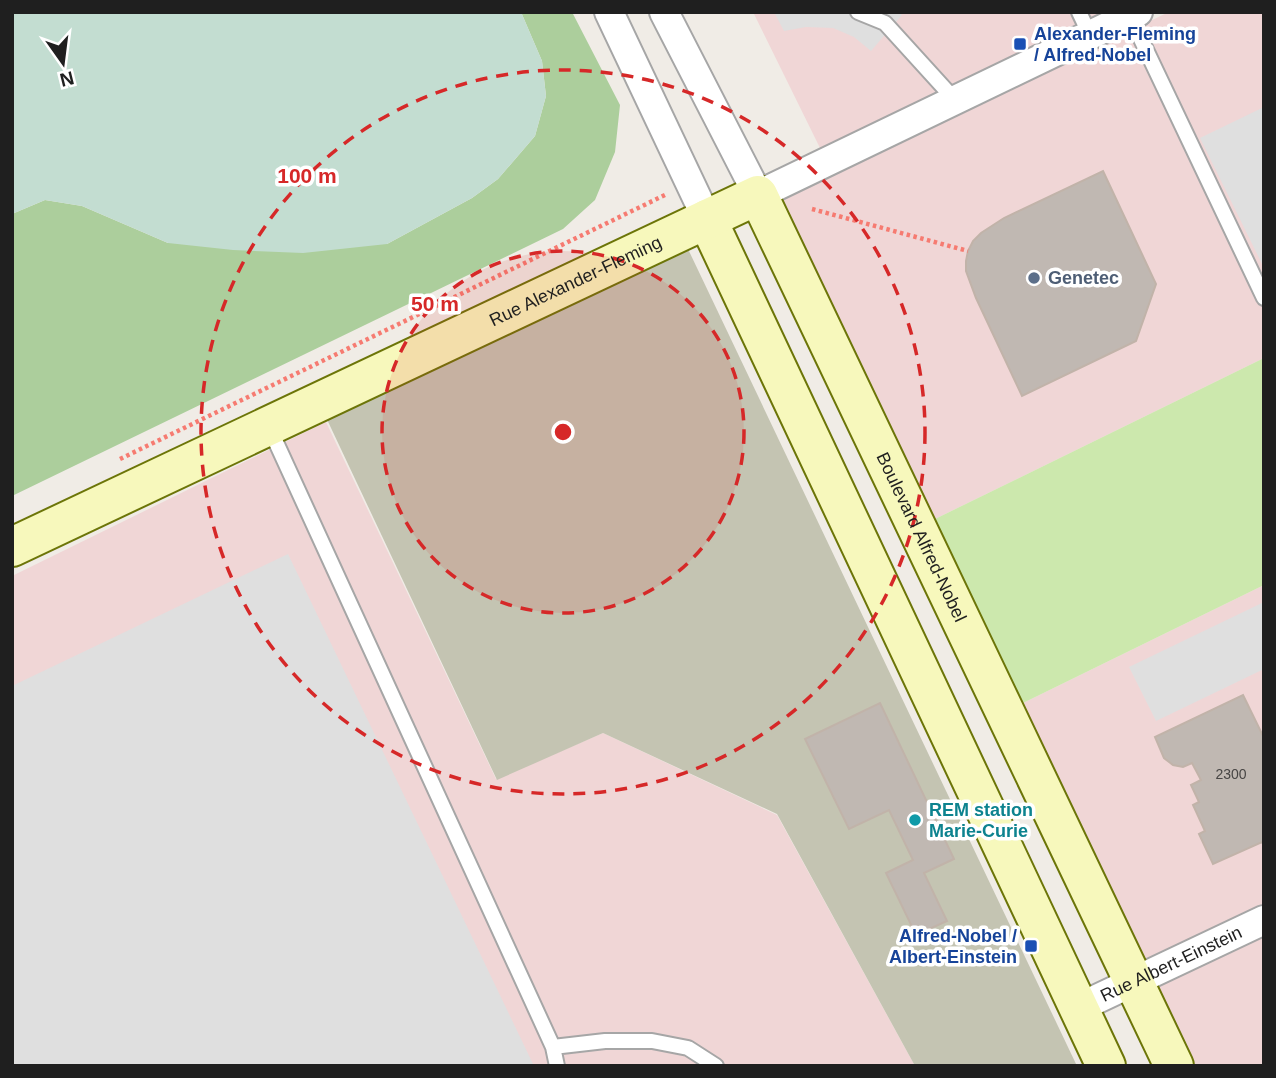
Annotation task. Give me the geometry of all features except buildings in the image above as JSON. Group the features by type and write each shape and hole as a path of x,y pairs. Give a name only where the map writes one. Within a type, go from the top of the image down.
{"street":[{"path":"609,12 1106,1066"},
{"name":"Boulevard Alfred-Nobel","path":"664,12 758,195 1174,1066"},
{"name":"Rue Alexander-Fleming","path":"12,547 954,100 1085,24 1134,14"},
{"name":"Rue Albert-Einstein","path":"1078,1008 1264,920"}],"lane":[{"path":"858,12 885,23 954,100"},
{"path":"1134,14 1264,298"},
{"path":"269,425 553,1047 557,1066"},
{"path":"553,1047 605,1041 652,1041 688,1048 716,1066"}],"path":[{"path":"113,462 676,189"},
{"path":"812,209 968,251"}],"shaded area":[{"path":"12,12 521,12 542,61 546,96 535,136 498,179 472,198 387,244 303,253 233,250 168,243 82,206 45,200 12,214"},
{"path":"753,12 1106,12 821,150"},
{"path":"774,12 898,12 902,15 871,51 854,37 833,28 806,27 784,31"},
{"path":"1169,12 1264,12 1264,358 933,520 778,198"},
{"path":"1264,107 1264,268 1200,138"},
{"path":"688,249 1077,1066 915,1066 777,814 603,733 497,780 323,411"},
{"path":"326,422 496,779 603,733 777,815 915,1066 12,1066 12,576"},
{"path":"288,554 534,1066 12,1066 12,686"},
{"path":"1264,585 1264,1066 1196,1066 1023,703"},
{"path":"1264,602 1264,669 1156,721 1129,667"}],"green space":[{"path":"521,12 572,12 620,105 615,152 595,200 563,229 12,496 12,214 45,200 82,206 168,243 387,244 472,198 498,179 535,136 546,96 542,61"},
{"path":"1264,358 1264,585 1023,703 933,520"}],"place":[{"name":"Alexander-Fleming / Alfred-Nobel","path":"1020,44"},
{"name":"Genetec","path":"1034,278"},
{"name":"REM station Marie-Curie","path":"915,820"},
{"name":"Alfred-Nobel / Albert-Einstein","path":"1031,946"}]}
